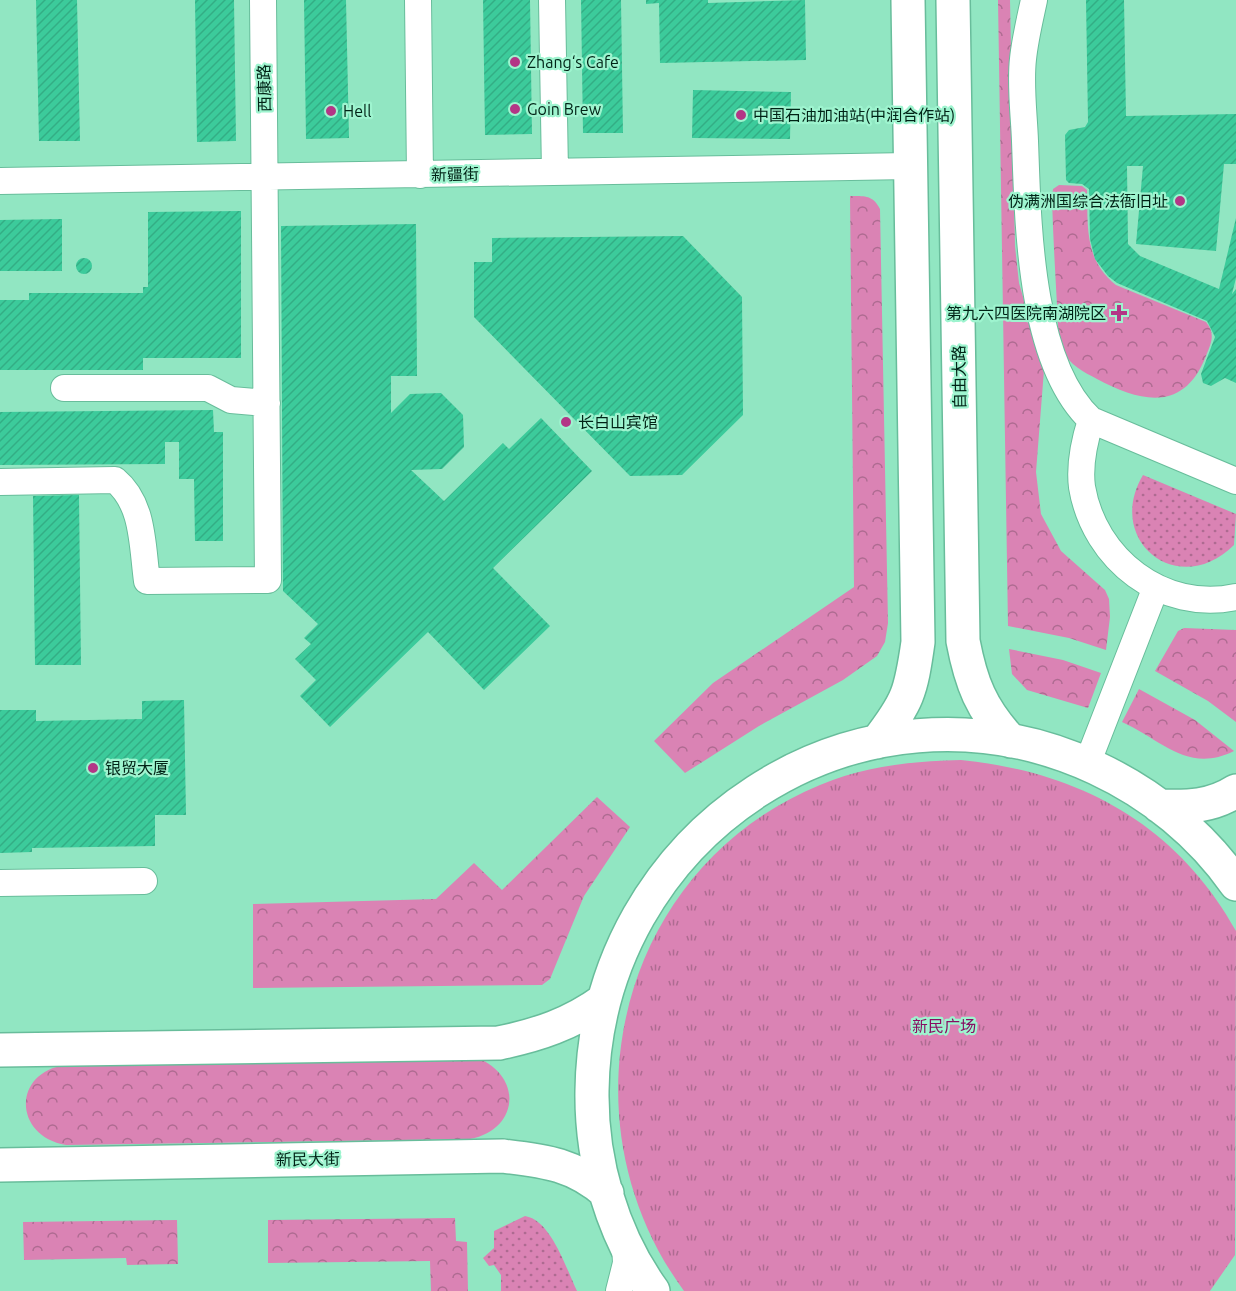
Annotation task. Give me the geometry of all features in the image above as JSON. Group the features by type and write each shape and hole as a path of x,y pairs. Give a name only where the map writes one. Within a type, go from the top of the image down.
{"main road":[{"path":"877,742 901,711 912,686 918,642 908,0"},
{"name":"自由大路","path":"953,0 963,640 978,696 990,719 1011,741"},
{"path":"652,1290 626,1243 607,1192 595,1143 592,1066 604,1000 620,952 637,916 682,853 710,825 741,800 774,779 809,762 877,742 923,735 962,735 1011,741 1040,747 1113,776 1159,806 1203,844 1236,884"},
{"path":"1159,806 1188,807 1209,804 1236,791"},
{"path":"0,1050 499,1043 530,1037 560,1026 582,1016 604,1000"},
{"name":"新民大街","path":"0,1164 503,1156 543,1161 569,1168 588,1177 607,1192"}],"street":[{"name":"西康路","path":"0,482 115,480 128,491 137,509 147,581 268,580 263,0"},
{"path":"418,0 420,175"},
{"path":"552,0 555,172"},
{"path":"1034,0 1023,61 1028,227 1035,286 1046,330 1065,387 1076,406 1091,420 1236,481"},
{"name":"新疆街","path":"0,181 910,166"},
{"path":"64,388 208,388 231,400 267,403"},
{"path":"1091,420 1081,463 1087,508 1107,548 1122,565 1156,587 1182,596 1204,600 1236,597"},
{"path":"1087,764 1156,587"},
{"path":"0,883 144,881"},
{"path":"619,1291 626,1263 626,1243"}],"green space":[{"path":"998,0 1010,0 1015,246 1019,283 1044,370 1036,472 1041,514 1061,551 1105,590 1109,599 1110,617 1106,650 1069,638 1008,626"},
{"path":"1059,185 1082,186 1087,190 1088,229 1093,253 1098,265 1116,285 1206,322 1209,326 1212,335 1211,343 1197,374 1186,387 1160,398 1130,393 1082,371 1066,355 1061,345 1058,328 1053,225 1053,189"},
{"path":"850,196 868,197 880,209 888,623 885,642 877,656 843,680 759,726 685,773 654,741 713,683 854,587"},
{"path":"1143,475 1236,514 1234,545 1213,560 1191,567 1171,564 1153,555 1140,541 1133,522 1133,499"},
{"path":"1184,628 1236,630 1236,722 1208,701 1155,671 1178,631"},
{"path":"1009,649 1063,660 1101,673 1088,708 1027,690 1012,674"},
{"path":"1139,689 1195,720 1234,751 1218,757 1203,759 1189,757 1122,722"},
{"name":"新民广场","path":"961,760 1005,766 1046,777 1085,791 1121,810 1154,833 1185,861 1212,894 1236,931 1235,1255 1210,1291 684,1291 645,1223 624,1151 618,1077 629,1005 655,936 696,875 751,824 820,785 854,773 907,763"},
{"path":"597,797 630,827 584,896 550,979 542,985 253,988 253,904 436,899 474,863 502,890"},
{"path":"482,1060 495,1069 504,1080 509,1092 509,1104 505,1116 497,1126 485,1134 470,1139 66,1145 49,1139 36,1130 28,1118 26,1104 28,1091 36,1079 48,1070 66,1065"},
{"path":"525,1216 534,1219 550,1235 577,1291 501,1291 501,1275 494,1265 489,1266 483,1258 494,1248 494,1231"},
{"path":"455,1218 456,1241 467,1242 468,1291 431,1291 430,1261 268,1263 268,1220"},
{"path":"177,1220 178,1264 127,1265 126,1258 24,1260 23,1222"}],"building":[{"path":"36,0 77,0 80,141 39,141"},
{"path":"195,0 234,0 236,141 197,142"},
{"path":"304,0 346,0 349,138 306,139"},
{"path":"483,0 530,0 532,134 485,135"},
{"path":"581,0 621,0 623,133 583,133"},
{"path":"646,0 708,0 708,3 805,0 806,60 660,63 659,3 646,4"},
{"name":"伪满洲国综合法衙旧址","path":"1086,0 1124,0 1126,116 1236,114 1236,164 1224,164 1216,251 1136,244 1143,166 1127,166 1128,244 1140,256 1219,289 1236,218 1236,278 1232,294 1236,289 1236,383 1225,378 1211,386 1203,383 1201,374 1215,337 1207,321 1117,283 1108,276 1095,259 1090,239 1089,189 1082,184 1069,183 1066,180 1065,135 1069,130 1085,127 1088,122"},
{"name":"中国石油加油站(中润合作站)","path":"693,90 791,92 790,139 692,138"},
{"path":"241,211 241,358 143,358 143,370 0,370 0,300 29,300 29,293 143,293 143,287 148,287 148,212"},
{"path":"62,219 62,271 0,271 0,220"},
{"path":"416,224 417,376 391,376 391,413 410,394 441,393 463,415 464,447 442,469 411,470 444,501 503,443 509,449 541,418 592,471 493,568 550,626 484,690 428,632 330,727 300,696 316,680 295,659 311,644 304,638 318,624 283,591 281,226"},
{"path":"683,236 742,297 743,415 682,475 630,476 474,317 474,262 492,262 492,238"},
{"path":"81,258 87,258 92,266 90,272 81,274 76,269 76,263"},
{"path":"213,410 214,432 223,432 223,541 195,541 194,479 179,479 179,442 165,442 165,464 0,465 0,412"},
{"path":"79,495 81,665 35,665 33,496"},
{"name":"银贸大厦","path":"184,700 186,815 155,815 155,846 32,848 32,852 0,853 0,710 36,710 36,721 142,719 142,701"}],"place":[{"name":"Zhang‘s Cafe","path":"515,62"},
{"name":"Goin Brew","path":"515,109"},
{"name":"Hell","path":"331,111"},
{"name":"中国石油加油站(中润合作站)","path":"741,115"},
{"name":"伪满洲国综合法衙旧址","path":"1180,201"},
{"name":"第九六四医院南湖院区","path":"1119,313"},
{"name":"长白山宾馆","path":"566,422"},
{"name":"银贸大厦","path":"93,768"}]}
